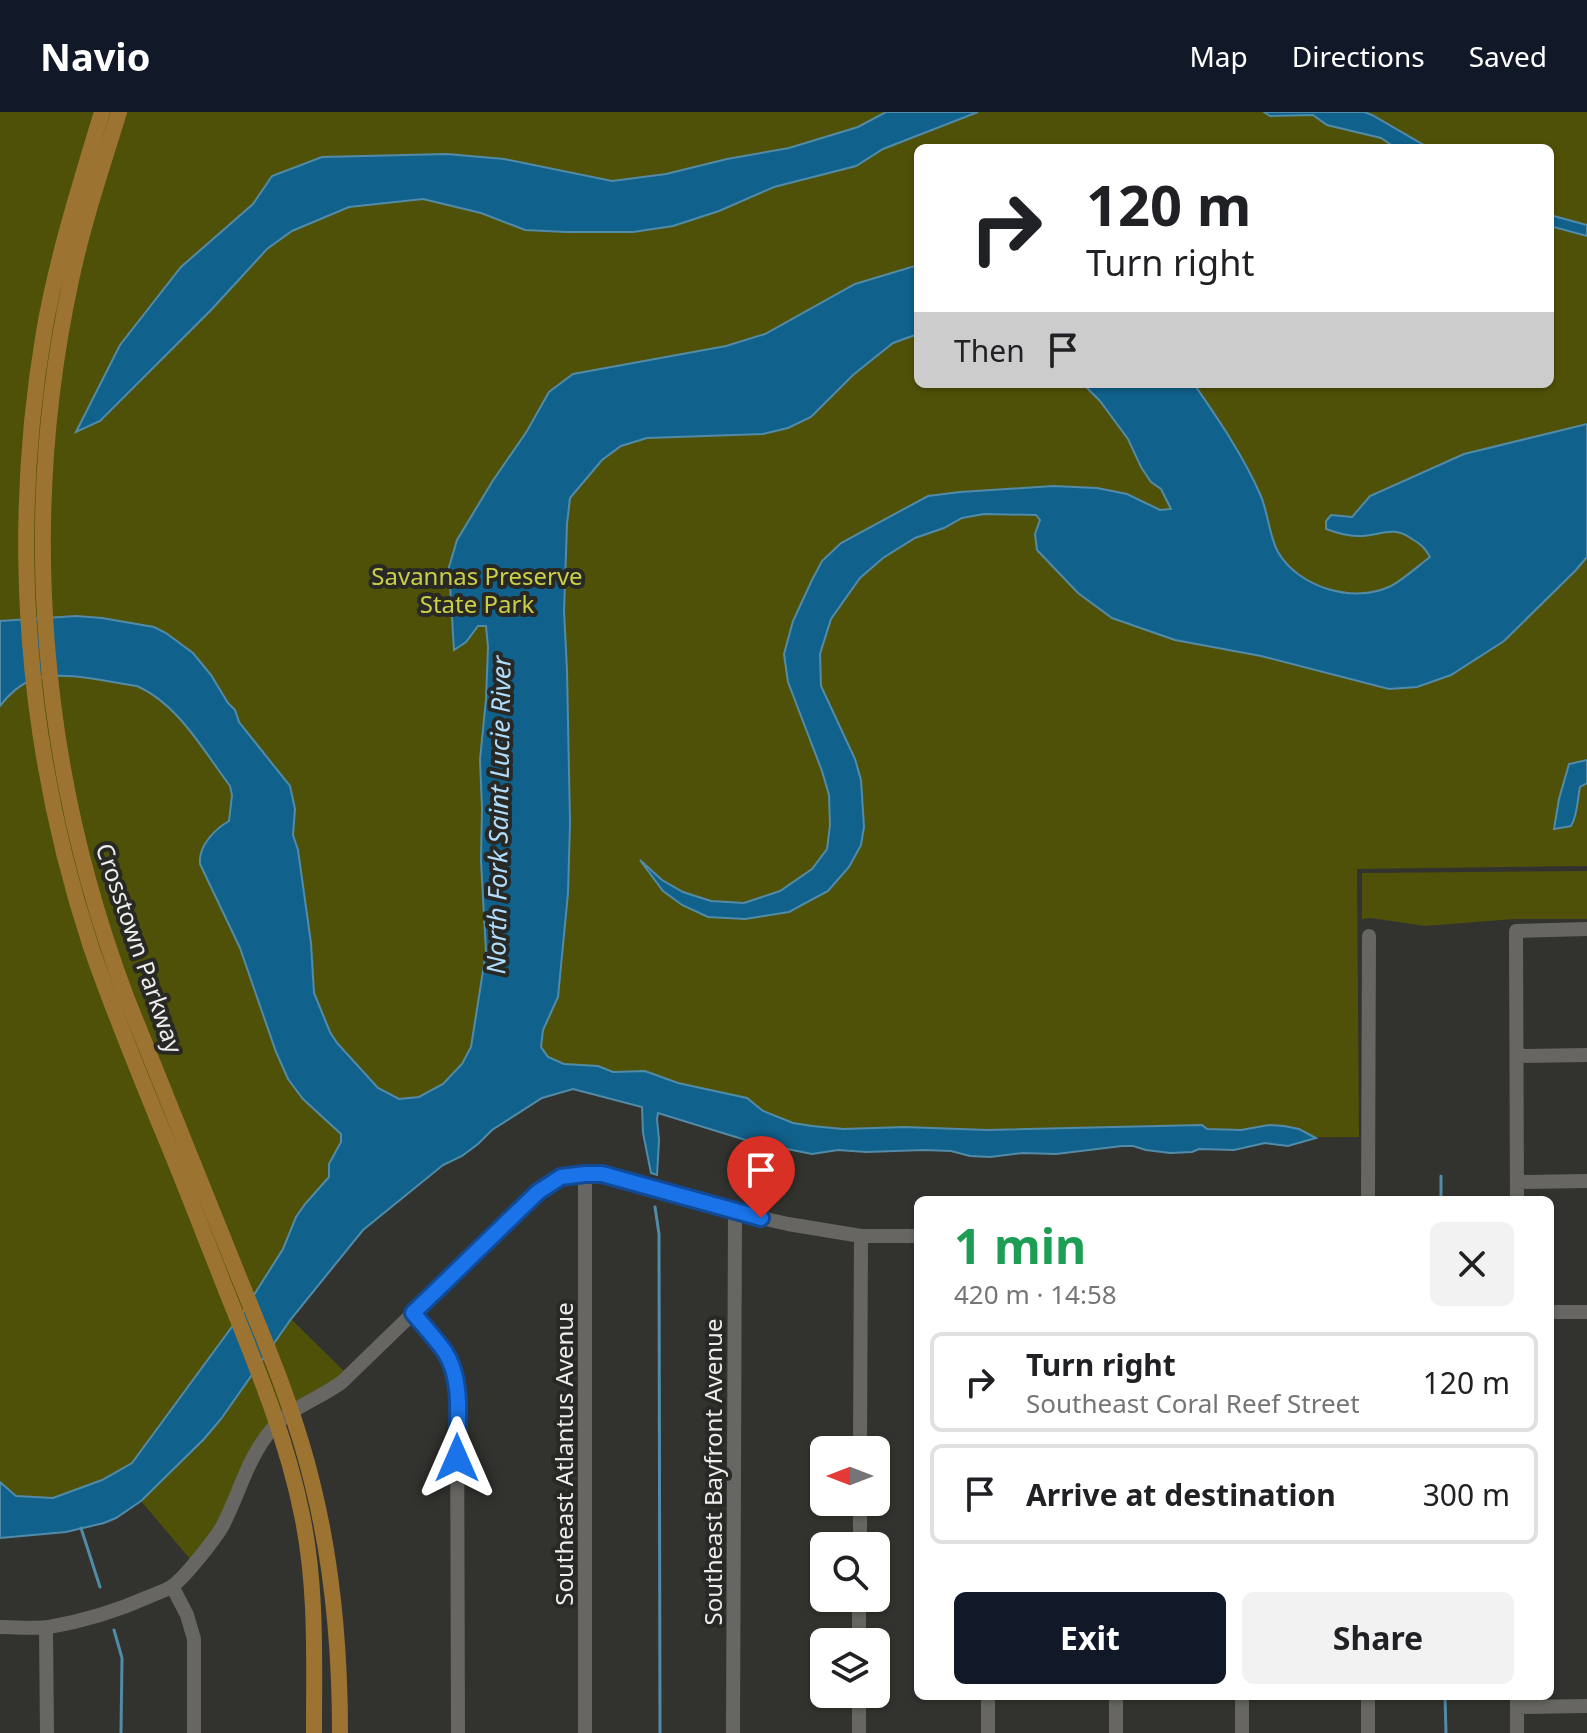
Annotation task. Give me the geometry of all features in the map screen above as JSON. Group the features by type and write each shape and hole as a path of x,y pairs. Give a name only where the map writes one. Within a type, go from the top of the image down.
{"main road":[{"name":"Crosstown Parkway","path":"102,112 70,214 53,288 32,422 27,474 26,566 36,706 55,816 93,951 276,1418 321,1521 333,1602 340,1733"},
{"name":"Crosstown Parkway","path":"119,112 71,280 49,418 42,577 54,721 76,833 107,944 274,1364 298,1463 313,1594 314,1733"}],"street":[{"path":"1517,1196 1516,931 1587,929"},
{"path":"1368,1196 1369,936"},
{"path":"1517,1056 1587,1055"},
{"name":"Southeast Atlantus Avenue","path":"585,1174 585,1733"},
{"path":"0,1627 46,1627 121,1609 172,1586 211,1544 234,1504 251,1460 272,1429 291,1412 342,1382 538,1192 561,1177 602,1174 788,1224 861,1236 914,1236"},
{"path":"1517,1182 1587,1181"},
{"name":"Southeast Bayfront Avenue","path":"733,1733 735,1212"},
{"path":"860,1436 861,1236"},
{"path":"1554,1312 1587,1312"},
{"path":"413,1313 446,1353 453,1368 457,1397 458,1733"},
{"path":"172,1586 187,1615 194,1639 194,1733"},
{"path":"46,1627 47,1733"},
{"path":"988,1700 988,1733"},
{"path":"1116,1700 1116,1733"},
{"path":"1242,1700 1242,1733"},
{"path":"1368,1700 1368,1733"},
{"path":"1517,1733 1517,1701 1587,1706"},
{"path":"859,1708 859,1733"}],"green space":[{"name":"Savannas Preserve State Park","path":"0,112 1587,112 1587,866 1357,869 1359,1137 860,1141 521,1063 102,1505 0,1513"},
{"path":"1587,871 1587,919 1514,919 1425,926 1362,919 1362,873"},
{"path":"291,1319 346,1373 282,1417 223,1517 190,1559 141,1501 221,1419"}],"water":[{"path":"886,112 978,112 883,149 856,166 774,187 719,211 673,226 633,232 525,230 481,213 423,199 349,207 292,231 267,249 100,421 76,432 120,345 181,267 253,204 272,176 322,157 447,154 504,159 612,181 666,174 789,148 858,127"},
{"path":"1264,112 1364,112 1422,144 1390,144 1381,138 1327,125 1313,115 1270,116"},
{"path":"1554,216 1587,225 1587,236 1554,227"},
{"name":"North Fork Saint Lucie River","path":"914,266 914,335 893,343 853,375 811,417 788,428 763,434 647,438 621,446 602,460 570,498 564,611 570,823 568,893 558,997 543,1030 541,1047 548,1057 564,1064 598,1066 613,1072 645,1071 678,1083 747,1098 763,1111 793,1123 812,1126 987,1130 1202,1125 1207,1129 1241,1130 1269,1125 1299,1129 1316,1138 1288,1146 1265,1143 1234,1150 1199,1149 1170,1153 1122,1146 1056,1154 1023,1153 990,1157 924,1150 838,1150 812,1154 752,1142 658,1113 657,1175 651,1173 643,1133 642,1107 573,1089 542,1098 492,1130 462,1156 443,1165 363,1230 291,1319 221,1419 141,1501 104,1523 66,1532 0,1538 0,1482 16,1496 53,1498 102,1480 132,1463 245,1309 283,1249 296,1217 329,1177 329,1164 341,1142 341,1134 303,1099 288,1079 240,948 200,864 208,839 229,821 230,786 177,716 152,694 137,686 72,676 46,677 20,686 0,706 0,621 76,616 102,618 154,627 193,653 235,710 239,722 290,786 295,809 293,835 298,850 311,943 314,993 330,1032 378,1088 399,1099 419,1097 443,1084 462,1064 471,1047 486,952 480,760 488,647 486,626 478,626 466,642 454,650 449,567 457,540 549,392 573,374 726,346 765,334 855,284"},
{"path":"1087,388 1197,388 1253,480 1263,501 1278,552 1287,565 1313,583 1345,593 1376,591 1391,586 1430,557 1420,545 1398,532 1353,536 1326,529 1326,521 1331,515 1352,517 1370,496 1464,454 1587,424 1587,557 1504,641 1451,675 1417,687 1389,689 1261,656 1175,640 1112,618 1078,593 1037,550 1035,534 1040,520 1036,515 984,514 962,518 915,538 883,558 860,578 831,619 820,654 821,686 855,759 861,780 864,827 861,845 849,867 828,891 789,912 745,919 708,917 682,905 663,891 640,860 662,880 683,892 711,901 744,903 780,891 812,869 827,849 829,795 788,682 784,654 793,621 812,580 822,561 841,543 928,496 960,492 1053,486 1097,488 1127,494 1160,510 1171,509 1161,489 1151,482 1128,439"},
{"path":"1587,760 1587,783 1580,787 1571,826 1554,829 1569,764"}],"waterway":[{"path":"1441,1176 1441,1196"},
{"path":"655,1207 659,1234 660,1733"},
{"path":"81,1528 100,1587"},
{"path":"114,1630 122,1658 121,1733"},
{"path":"1445,1700 1446,1733"}],"route":[{"path":"457,1458 457,1397 453,1368 446,1353 413,1313 538,1192 561,1177 602,1174 761,1218"}]}
